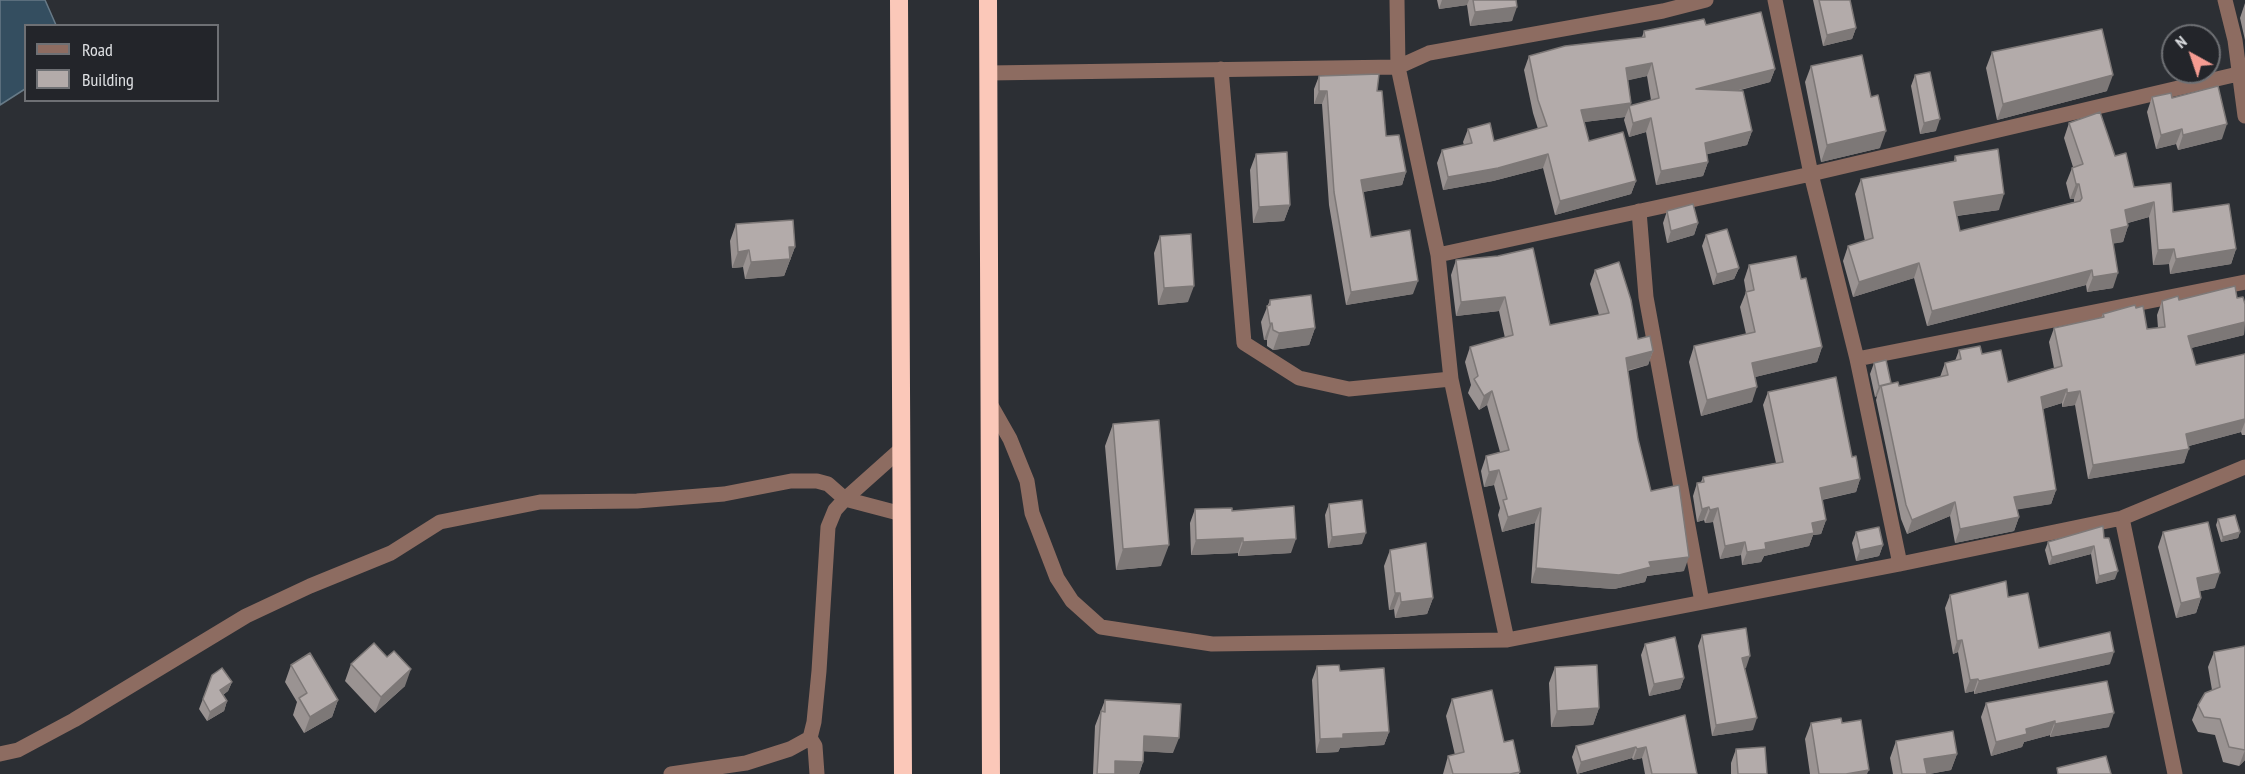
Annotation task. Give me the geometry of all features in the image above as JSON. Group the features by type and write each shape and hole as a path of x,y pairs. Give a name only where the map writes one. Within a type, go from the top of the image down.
{"highway":[{"path":"899,0 903,774"},
{"path":"988,0 991,774"}],"street":[{"path":"1396,0 1398,68 1438,255 1451,379 1507,640"},
{"path":"988,73 1398,68 1430,53 1662,5 1706,0"},
{"path":"1775,0 1811,174 1857,359 1900,564"},
{"path":"2225,0 2235,40 2245,116"},
{"path":"1221,69 1244,343 1299,378 1349,389 1451,379"},
{"path":"1438,255 1811,174 2238,75"},
{"path":"1639,211 1646,297 1702,602"},
{"path":"1857,359 2245,282"},
{"path":"989,402 1010,439 1027,481 1032,513 1057,578 1072,601 1101,627 1212,644 1507,640 1900,564 2122,518 2245,467"},
{"path":"817,774 815,746 810,738 818,689 828,526 835,510 845,499 901,449"},
{"path":"0,754 18,750 74,720 246,616 310,586 391,553 440,522 540,502 637,501 724,494 791,481 817,481 828,484 845,499 902,514"},
{"path":"2122,518 2175,774"},
{"path":"670,774 746,763 790,749 810,738"}],"water":[{"path":"0,0 45,0 56,24 24,24 24,90 0,105"}],"building":[{"path":"1473,0 1516,0 1517,7 1475,12"},
{"path":"1819,0 1850,0 1856,28 1827,35"},
{"path":"1761,12 1775,69 1696,89 1743,91 1752,131 1705,143 1708,162 1661,171 1651,118 1633,123 1629,106 1659,98 1652,63 1626,68 1631,103 1581,110 1589,141 1623,132 1636,181 1560,201 1548,154 1498,168 1448,177 1442,150 1472,143 1468,129 1490,123 1494,141 1547,126 1538,100 1529,56 1565,46 1645,37 1644,31 1704,19 1706,25"},
{"path":"2102,29 2113,75 2003,104 1992,52"},
{"path":"1862,55 1871,97 1878,95 1886,131 1827,145 1811,66"},
{"path":"1930,72 1940,119 1924,123 1915,75"},
{"path":"1379,74 1377,91 1382,91 1386,136 1399,135 1406,172 1361,180 1371,237 1410,230 1418,281 1351,292 1334,192 1327,91 1319,91 1319,76"},
{"path":"2218,86 2227,124 2183,135 2182,129 2161,135 2152,97 2171,93 2172,98"},
{"path":"2100,112 2115,156 2126,153 2134,187 2171,183 2173,212 2229,204 2236,249 2176,259 2174,249 2158,250 2154,202 2125,210 2128,226 2111,230 2118,273 2093,277 2092,270 1932,311 1919,263 1859,282 1848,246 1873,238 1861,179 1956,161 1955,156 1998,149 2004,194 1954,202 1960,231 2080,201 2082,198 2079,184 2076,184 2072,168 2083,164 2069,123"},
{"path":"1287,152 1290,205 1259,207 1256,154"},
{"path":"1693,204 1698,223 1671,231 1667,211"},
{"path":"793,220 795,247 789,247 790,259 751,262 749,250 738,252 736,224"},
{"path":"1727,229 1739,268 1717,274 1706,235"},
{"path":"1191,234 1194,286 1164,288 1160,236"},
{"path":"1533,248 1550,325 1609,313 1595,270 1619,262 1631,300 1638,339 1650,336 1653,351 1626,358 1638,439 1651,491 1679,485 1689,557 1649,562 1651,567 1619,575 1536,568 1541,508 1508,517 1503,500 1507,499 1499,470 1489,472 1486,456 1509,450 1492,391 1484,396 1474,379 1478,376 1470,347 1513,335 1505,297 1461,302 1456,260 1498,256"},
{"path":"1796,256 1801,279 1806,278 1822,347 1752,363 1757,387 1707,400 1694,346 1755,332 1746,292 1754,290 1749,265"},
{"path":"2235,286 2237,298 2243,297 2245,304 2245,322 2188,336 2196,365 2245,354 2245,419 2186,434 2189,449 2093,465 2080,391 2067,393 2067,389 2041,397 2056,490 2014,497 2019,517 1960,529 1955,502 1912,520 1906,505 1881,386 1898,382 1899,386 1948,375 1945,363 1961,359 1959,350 1980,346 1982,354 2001,350 2008,382 2062,366 2054,328 2104,317 2103,314 2135,305 2136,308 2143,306 2147,329 2165,327 2162,301 2178,296 2179,300"},
{"path":"1311,295 1315,328 1279,333 1273,330 1267,306 1270,305 1270,300"},
{"path":"1886,360 1891,383 1879,386 1874,363"},
{"path":"1836,377 1852,457 1856,456 1860,479 1820,488 1826,520 1812,523 1814,533 1765,543 1766,549 1747,552 1745,542 1725,546 1718,508 1702,509 1697,483 1704,482 1703,477 1783,462 1768,392"},
{"path":"1159,420 1169,545 1123,549 1113,424"},
{"path":"1362,500 1366,533 1332,537 1329,504"},
{"path":"1294,506 1296,539 1243,542 1243,538 1196,540 1195,509 1232,508 1232,511"},
{"path":"2235,515 2240,532 2223,537 2218,519"},
{"path":"2208,522 2220,573 2197,578 2201,598 2181,603 2163,532"},
{"path":"2103,526 2104,538 2109,538 2118,571 2099,576 2094,546 2052,557 2048,542"},
{"path":"1879,527 1883,545 1860,550 1856,532"},
{"path":"1426,543 1433,598 1401,602 1400,593 1395,593 1390,550"},
{"path":"2006,581 2008,597 2028,593 2039,648 2110,632 2114,652 1979,681 1978,679 1970,680 1962,640 1957,641 1950,595"},
{"path":"1746,628 1750,656 1742,658 1757,718 1716,725 1702,635"},
{"path":"1675,637 1684,678 1654,684 1645,644"},
{"path":"374,643 387,657 394,651 411,669 381,697 351,664"},
{"path":"2245,646 2245,750 2229,747 2220,719 2204,717 2198,705 2205,693 2220,687 2214,652"},
{"path":"310,653 338,700 310,717 299,698 307,693 291,665"},
{"path":"1339,665 1340,671 1384,668 1389,732 1343,734 1343,738 1320,739 1317,666"},
{"path":"1597,665 1599,708 1557,711 1555,667"},
{"path":"222,668 232,682 220,690 227,701 210,712 203,699 212,675"},
{"path":"2107,681 2114,713 2055,724 2055,721 2026,729 2027,734 1996,742 1986,703"},
{"path":"1492,690 1504,742 1513,740 1520,772 1453,774 1448,756 1464,752 1452,699"},
{"path":"1105,700 1181,704 1179,738 1144,736 1143,762 1115,761 1115,774 1097,774 1101,711 1105,712"},
{"path":"1685,715 1697,774 1652,774 1646,747 1637,749 1636,747 1581,762 1576,746"},
{"path":"1841,718 1842,723 1861,720 1869,770 1846,774 1819,774 1811,723"},
{"path":"1953,731 1957,754 1924,759 1927,774 1902,774 1896,741"},
{"path":"1765,747 1767,774 1738,774 1736,749"},
{"path":"2106,756 2111,774 2058,774 2057,768"}]}
